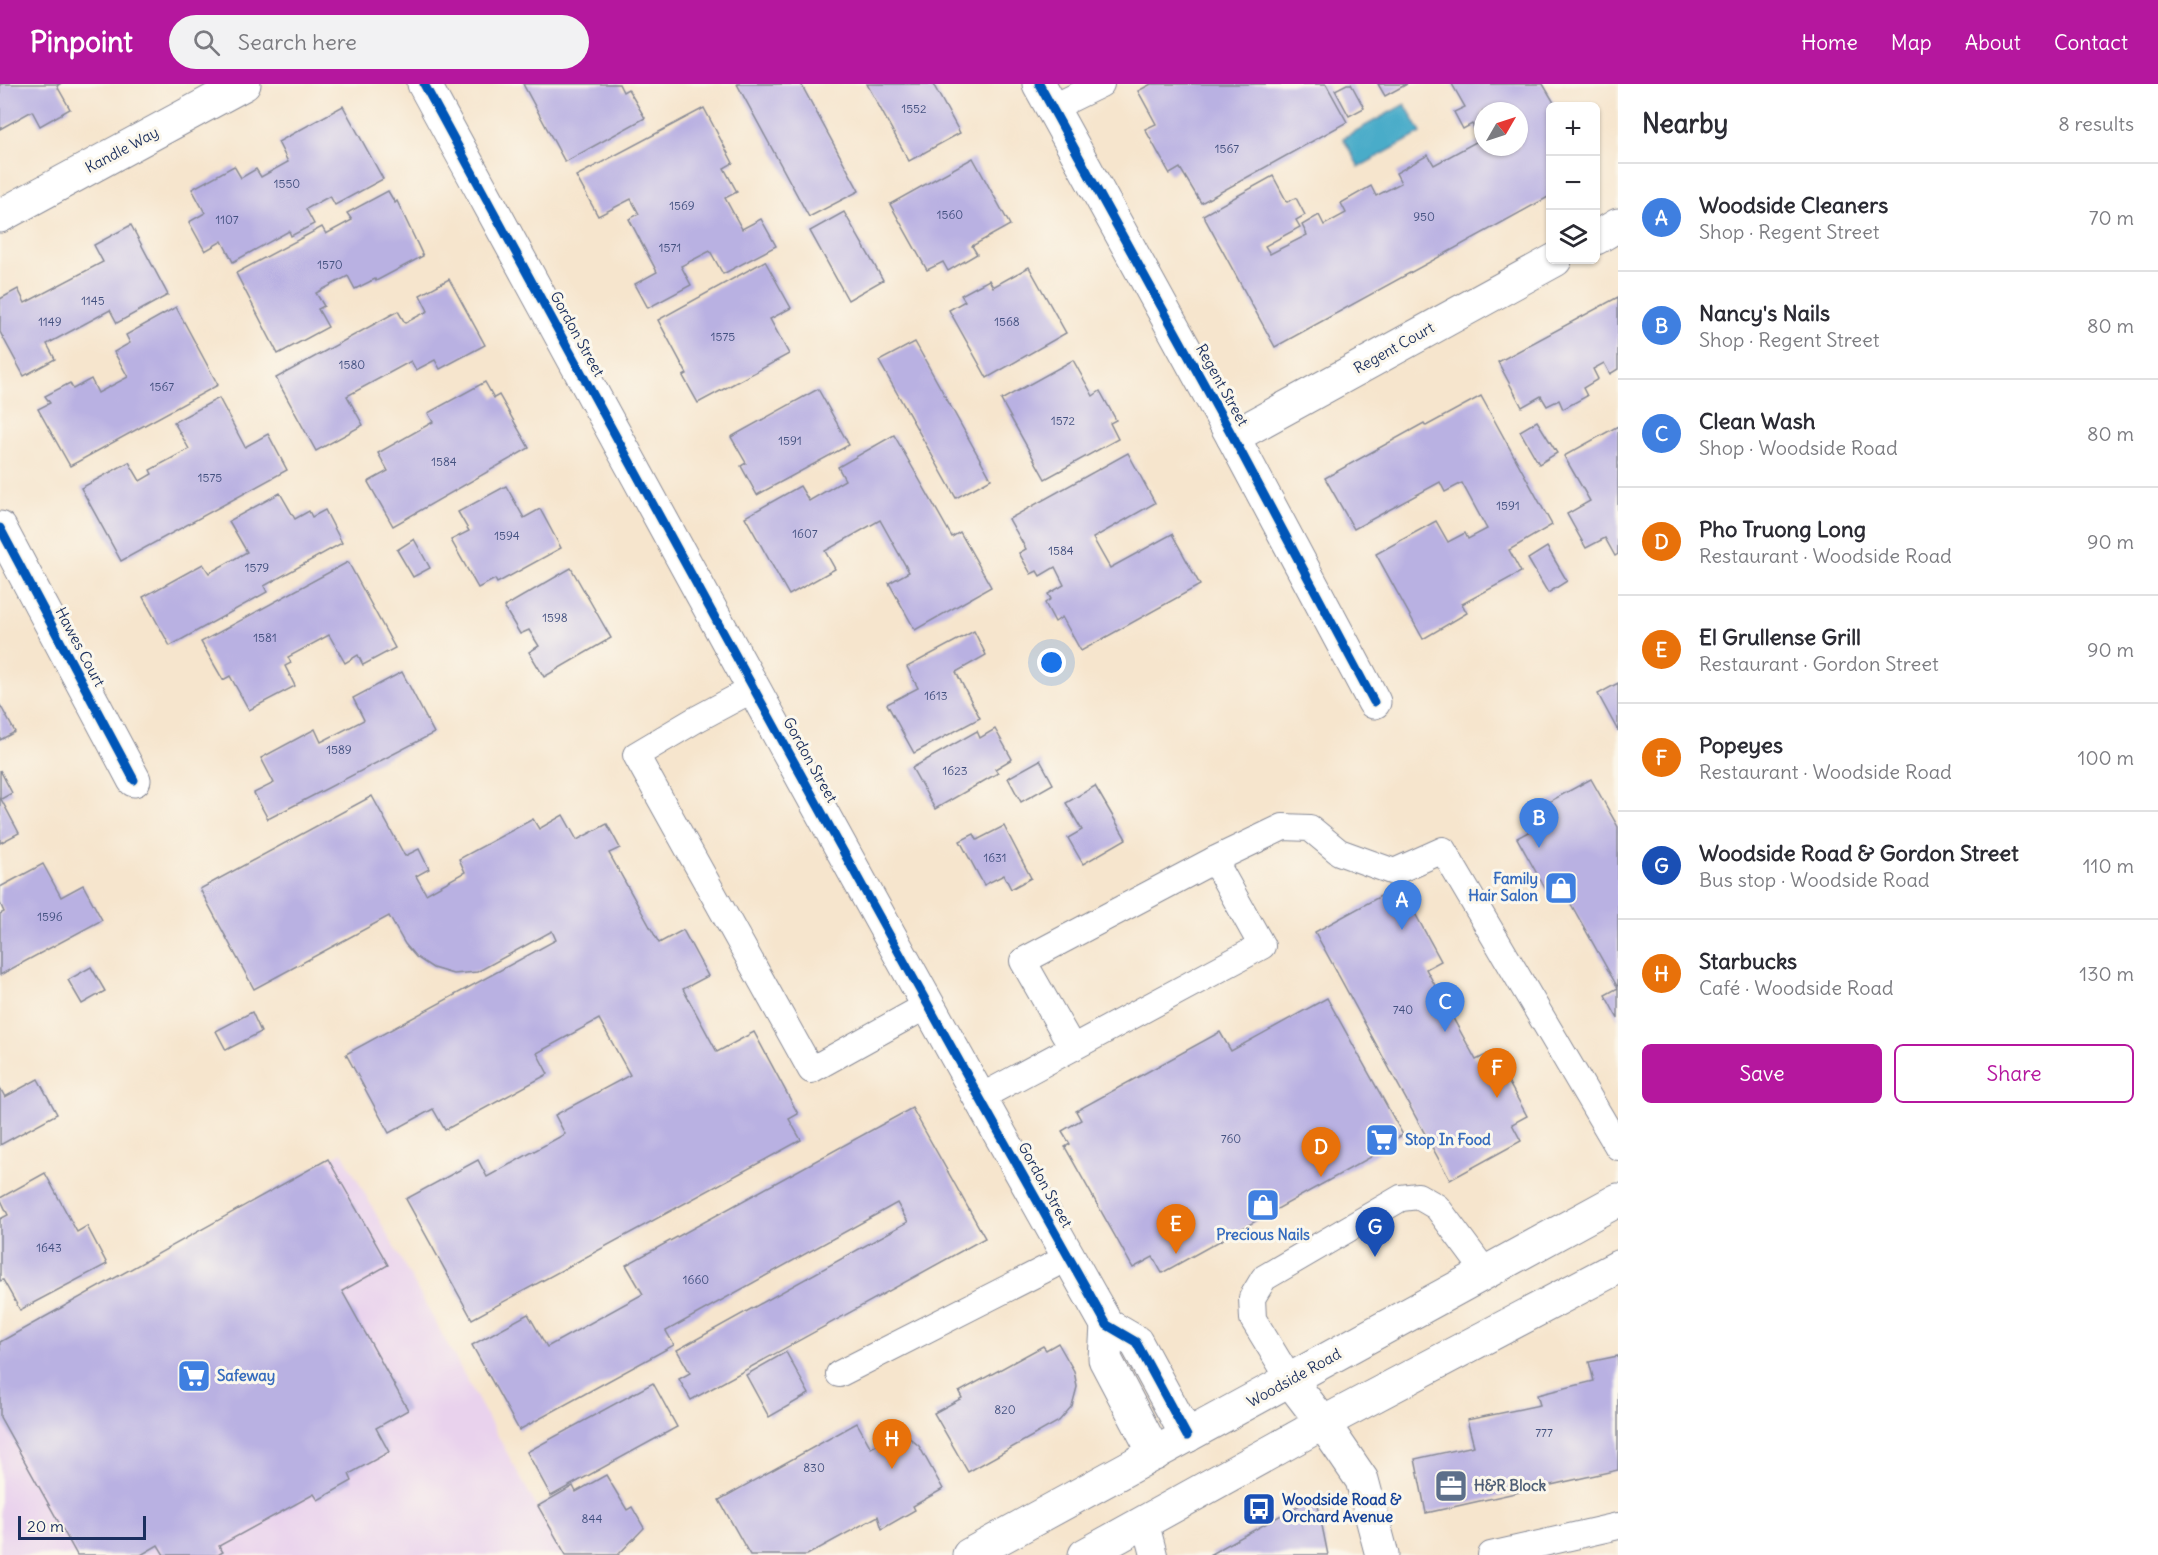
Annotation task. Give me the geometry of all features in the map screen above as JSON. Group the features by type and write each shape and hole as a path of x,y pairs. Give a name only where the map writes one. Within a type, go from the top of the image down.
{"street":[{"name":"Kandle Way","path":"0,216 244,84"},
{"name":"Gordon Street","path":"424,84 753,689 1107,1325"},
{"name":"Regent Street","path":"1046,96 1233,437 1374,702"},
{"path":"1600,236 1618,225"},
{"name":"Regent Court","path":"1233,437 1548,264"},
{"name":"Hawes Court","path":"0,528 134,780"},
{"name":"Woodside Road","path":"969,1555 1618,1200"},
{"path":"1085,1555 1323,1423 1618,1266"},
{"path":"1155,1454 1105,1359 1107,1325 1136,1342 1186,1436"},
{"path":"1290,1380 1362,1480 1382,1555"}],"lane":[{"path":"1046,96 1101,84"},
{"path":"753,689 636,755 811,1070 928,1005"},
{"path":"1072,1047 1023,961 1214,860 1282,827 1310,828 1338,852 1394,872 1443,850 1618,1147"},
{"path":"979,1098 1262,946 1214,860"},
{"path":"1290,1380 1253,1319 1252,1298 1264,1278 1401,1198 1418,1196 1437,1207 1486,1273"},
{"path":"839,1374 1069,1257"},
{"path":"1145,1520 1154,1555"},
{"path":"1491,1555 1618,1526"}],"shaded area":[{"name":"Safeway","path":"342,1152 563,1555 0,1555 0,1342"}],"water":[{"path":"1405,104 1421,133 1359,167 1343,138"}],"building":[{"path":"0,84 60,84 57,86 70,109 40,126 32,111 0,129"},
{"path":"523,84 619,84 623,92 628,89 645,118 565,162"},
{"path":"737,84 801,84 859,191 809,217"},
{"path":"867,84 933,84 960,133 909,161"},
{"path":"1151,84 1326,84 1347,122 1201,203 1180,168 1170,174 1145,129 1156,124 1138,91"},
{"path":"1351,84 1364,108 1349,116 1335,90"},
{"path":"1378,84 1407,84 1385,96"},
{"path":"1452,84 1543,84 1554,102 1546,102 1546,198 1275,347 1203,215 1273,176 1287,202 1296,198 1305,215 1296,220 1300,227 1265,246 1270,254 1307,235 1302,225 1319,215 1324,225 1346,213 1341,203 1371,186 1376,196 1401,183 1396,173 1428,155 1434,165 1474,143 1474,156 1528,156 1528,102 1474,102 1474,128 1472,124 1463,129 1454,112 1465,107"},
{"path":"343,106 383,179 335,205 330,196 306,209 314,224 291,236 289,231 233,262 222,241 205,251 189,222 205,213 192,189 234,166 241,178 256,169 261,177 288,162 278,142"},
{"path":"704,108 733,163 724,168 737,192 725,198 742,229 761,219 776,246 723,274 710,251 681,266 691,285 648,308 635,284 657,272 629,219 639,214 631,199 598,216 576,176"},
{"path":"973,158 1010,225 972,246 977,254 948,271 943,262 927,270 890,204"},
{"path":"388,191 395,203 397,201 423,256 376,281 375,279 355,289 348,276 316,293 324,306 318,309 328,327 278,354 236,273 322,227 326,234 352,220 347,213"},
{"path":"844,212 883,280 848,300 810,231"},
{"path":"131,225 168,295 117,323 110,310 47,344 55,359 24,376 0,332 0,299 18,289 25,303 103,262 94,245"},
{"path":"765,261 791,308 770,319 789,354 698,403 683,376 687,374 658,320"},
{"path":"1029,267 1066,333 987,378 949,310 965,301 961,295 989,280 993,287"},
{"path":"449,279 485,345 440,369 435,360 416,370 411,361 347,396 363,425 316,451 276,378 398,311 405,323 428,311 420,295"},
{"path":"1618,297 1618,369 1610,374 1604,363 1593,369 1598,379 1583,388 1587,396 1563,409 1559,400 1547,406 1541,396 1522,407 1498,362"},
{"path":"176,307 218,385 70,466 38,409 50,403 45,396 70,383 73,389 91,379 98,393 128,377 114,352 130,343 126,335"},
{"path":"915,342 991,479 956,498 879,361"},
{"path":"1073,360 1093,396 1100,391 1116,420 1110,423 1118,439 1045,479 1001,400"},
{"path":"485,382 494,398 499,395 529,448 393,526 368,482 388,471 378,453 433,422 428,413"},
{"path":"818,389 849,445 757,495 741,466 746,463 731,437"},
{"path":"1481,396 1552,525 1509,550 1521,572 1462,604 1467,613 1423,639 1376,554 1436,521 1448,542 1465,533 1468,539 1487,529 1462,483 1445,492 1440,482 1354,529 1325,478 1424,423 1426,426"},
{"path":"219,398 245,447 268,434 287,470 121,561 81,488 129,462 140,481 152,474 150,470 189,449 174,422"},
{"path":"1537,421 1557,453 1539,464 1520,431"},
{"path":"1618,426 1618,554 1615,556 1605,538 1586,548 1567,514 1590,501 1564,456"},
{"path":"894,435 952,537 960,532 991,587 915,630 889,583 909,572 880,520 825,551 835,569 789,595 745,517 800,486 809,501 845,480 838,467"},
{"path":"1128,453 1155,503 1093,538 1110,568 1172,534 1200,585 1081,651 1062,617 1055,622 1045,603 1051,599 1048,594 1064,585 1055,567 1040,576 1037,571 1031,574 1019,553 1026,549 1009,519"},
{"path":"506,486 524,518 540,509 561,548 497,583 495,579 478,588 451,540 469,531 458,512"},
{"path":"280,493 295,519 309,511 312,517 325,510 342,543 264,586 267,592 170,646 143,597 203,564 209,573 247,552 229,521"},
{"path":"414,539 430,568 413,577 397,550"},
{"path":"1547,547 1567,581 1548,593 1528,559"},
{"path":"348,562 395,648 363,665 358,655 345,663 329,635 288,657 291,663 285,666 295,686 249,710 230,676 223,680 201,642"},
{"path":"571,568 611,638 544,677 529,652 539,646 529,630 520,634 504,607"},
{"path":"974,631 986,655 956,672 980,718 914,753 887,704 918,688 907,667"},
{"path":"402,672 434,733 268,819 254,793 274,783 261,758 315,729 321,742 364,720 353,698"},
{"path":"1618,683 1618,731 1598,694"},
{"path":"0,705 15,732 0,740"},
{"path":"995,729 1012,759 995,769 998,773 935,809 912,768 977,731 980,738"},
{"path":"1040,760 1053,784 1021,802 1008,778"},
{"path":"0,770 12,793 1,799 19,833 0,843"},
{"path":"1591,779 1618,827 1618,988 1563,890 1550,897 1517,838 1532,830 1523,816"},
{"path":"1095,786 1126,839 1083,864 1068,838 1082,830 1066,803"},
{"path":"372,796 405,856 419,849 429,869 416,876 426,894 465,872 459,859 533,819 539,829 563,815 577,840 607,824 620,848 609,853 659,943 683,930 708,976 683,989 717,1052 754,1032 798,1114 789,1119 801,1140 472,1319 406,1199 478,1160 487,1177 565,1134 555,1115 630,1075 599,1019 537,1053 548,1074 445,1130 433,1109 389,1133 346,1054 556,940 552,931 477,972 453,974 433,968 416,957 405,944 389,916 254,989 200,889"},
{"path":"1004,826 1031,878 1011,889 1004,875 984,885 960,841 974,834 977,840"},
{"path":"43,864 61,897 83,885 102,920 0,975 0,914 4,912 0,903 0,887"},
{"path":"1386,893 1392,904 1406,897 1441,961 1426,969 1476,1060 1492,1052 1527,1116 1512,1124 1521,1141 1450,1180 1315,932"},
{"path":"91,967 105,991 82,1004 68,980"},
{"path":"1618,988 1618,1019 1605,995"},
{"path":"1327,998 1403,1135 1387,1143 1389,1147 1162,1273 1153,1257 1133,1268 1065,1147 1070,1144 1062,1131 1081,1120 1076,1111 1220,1032 1231,1051"},
{"path":"252,1012 261,1032 226,1050 216,1031"},
{"path":"38,1079 57,1114 0,1145 0,1088 5,1097"},
{"path":"912,1108 985,1238 691,1400 679,1379 690,1373 677,1350 908,1222 897,1203 666,1331 674,1345 519,1430 472,1345 528,1314 547,1347 643,1294 626,1265"},
{"name":"Safeway","path":"328,1159 388,1265 342,1291 408,1410 376,1428 389,1452 349,1474 352,1481 318,1500 314,1494 219,1546 223,1552 218,1555 164,1555 158,1545 141,1555 77,1555 0,1417 0,1342"},
{"path":"45,1173 77,1232 87,1226 107,1264 20,1310 3,1280 0,1281 0,1219 8,1215 0,1198"},
{"path":"1058,1343 1074,1371 1077,1387 1072,1406 1059,1421 968,1472 934,1413 962,1398 959,1392 1043,1346 1046,1350"},
{"path":"786,1352 809,1394 769,1417 746,1375"},
{"path":"1618,1356 1618,1470 1426,1513 1415,1459 1474,1446 1467,1420 1540,1405 1537,1395 1594,1381 1589,1362"},
{"path":"653,1383 677,1427 551,1496 527,1452"},
{"path":"857,1423 871,1448 901,1431 919,1446 943,1489 913,1506 915,1510 882,1529 878,1516 807,1555 750,1555 719,1500"},
{"path":"606,1475 627,1510 632,1507 644,1528 618,1555 566,1555 538,1506 573,1486 576,1492"},
{"path":"1316,1496 1328,1555 1209,1555"}],"cycle path":[{"path":"424,84 678,551 1020,1171 1107,1325 1136,1342 1187,1436"},
{"path":"1039,84 1233,437 1374,702"},
{"path":"0,528 134,780"}],"place":[{"name":"Nancy's Nails","path":"1539,848"},
{"name":"Family Hair Salon","path":"1561,888"},
{"name":"Woodside Cleaners","path":"1402,930"},
{"name":"Clean Wash","path":"1445,1032"},
{"name":"Popeyes","path":"1497,1098"},
{"name":"Stop In Food","path":"1382,1140"},
{"name":"Pho Truong Long","path":"1321,1177"},
{"name":"Precious Nails","path":"1263,1205"},
{"name":"El Grullense Grill","path":"1176,1254"},
{"name":"Woodside Road & Gordon Street","path":"1375,1257"},
{"name":"Safeway","path":"194,1376"},
{"name":"Starbucks","path":"892,1469"},
{"name":"H&R Block","path":"1451,1486"},
{"name":"Woodside Road & Orchard Avenue","path":"1259,1509"}]}
